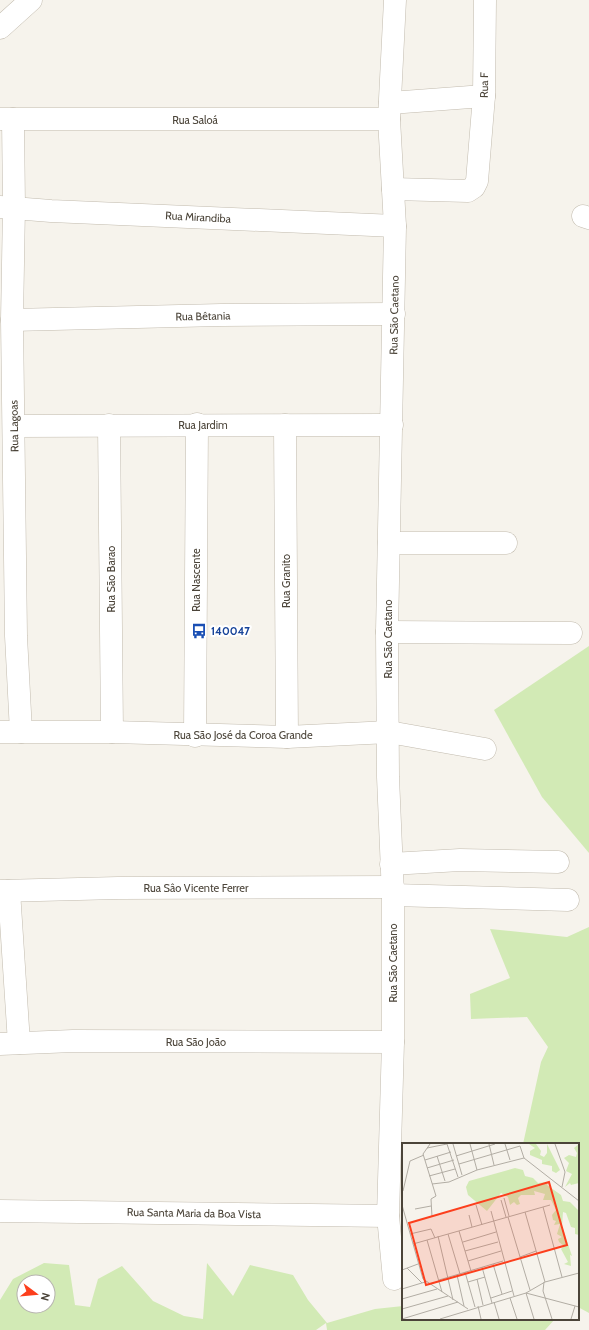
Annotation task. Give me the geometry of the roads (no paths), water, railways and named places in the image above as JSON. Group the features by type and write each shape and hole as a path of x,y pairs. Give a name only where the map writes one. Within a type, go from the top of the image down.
{"street":[{"path":"0,28 30,0"},
{"name":"Rua São Caetano","path":"394,1279 388,1216 393,1042 393,891 388,777 389,732 387,632 395,226 390,111 395,0"},
{"name":"Rua F","path":"393,190 468,190 474,187 479,170 484,96 485,0"},
{"name":"Rua Saloá","path":"6,119 390,111 484,96"},
{"name":"Rua Lagoas","path":"6,119 6,293 12,320 7,371 14,426 8,531 8,636 21,732"},
{"name":"Rua Mirandiba","path":"7,207 51,211 395,226"},
{"name":"Rua Bêtania","path":"12,320 221,315 394,314"},
{"name":"Rua Jardim","path":"14,426 197,424 392,425"},
{"name":"Rua Nascente","path":"195,736 197,424"},
{"name":"Rua São Barao","path":"110,425 112,732"},
{"name":"Rua Granito","path":"284,425 287,737"},
{"path":"389,543 506,543"},
{"path":"387,632 571,633"},
{"name":"Rua São José da Coroa Grande","path":"0,732 112,732 195,736 287,737 389,732 485,749"},
{"path":"391,864 460,860 558,862"},
{"name":"Rua Sâo Vicente Ferrer","path":"4,891 118,888 393,891 568,900"},
{"path":"4,891 10,1044"},
{"name":"Rua São João","path":"10,1044 73,1042 393,1042"},
{"name":"Rua Santa Maria da Boa Vista","path":"0,1211 388,1216"}],"place":[{"name":"140047","path":"199,631"}]}
